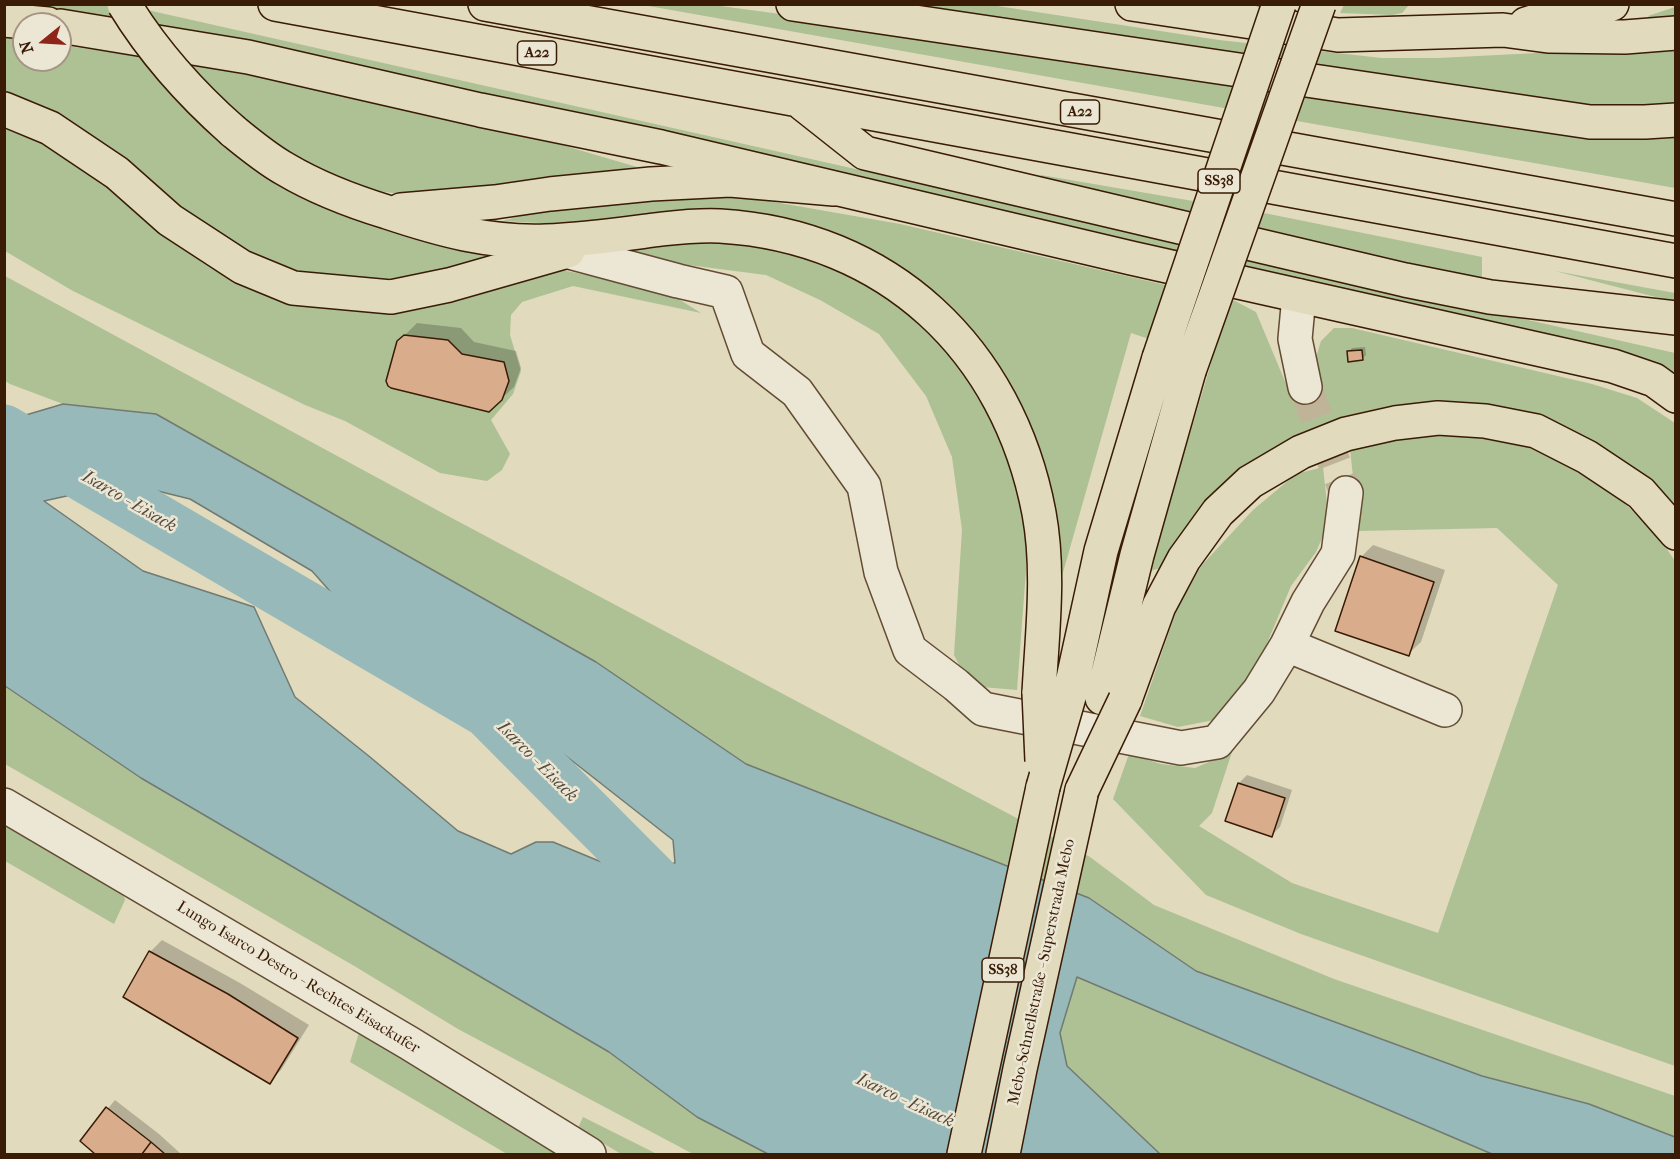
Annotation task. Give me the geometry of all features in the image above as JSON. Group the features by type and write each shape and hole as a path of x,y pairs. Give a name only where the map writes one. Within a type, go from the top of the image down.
{"main road":[{"path":"124,4 140,32 200,102 260,153 284,169 338,196 438,229 494,239 545,241 716,225 751,229 783,235 822,247 861,263 921,302 971,354 992,385 1014,430 1030,475 1040,515 1054,695"},
{"name":"A22","path":"275,4 1676,261"},
{"name":"A22","path":"485,4 1676,219"},
{"path":"793,4 1590,122 1676,120"},
{"path":"1132,4 1338,35 1503,30 1548,36 1625,37 1676,33"},
{"name":"SS38","path":"964,1155 1043,787 1054,695 1160,358 1279,4"},
{"name":"SS38","path":"1114,699 1137,555 1189,371 1319,4"},
{"path":"1503,30 1552,16 1606,5"},
{"path":"72,28 248,57 480,110 661,147 1299,296 1613,366 1668,386"},
{"path":"799,101 865,153 1405,280 1490,297 1676,318"},
{"path":"4,109 50,128 117,173 170,220 242,267 293,288 391,297 449,285 566,251 615,234"},
{"path":"384,212 651,184 730,180 834,189"},
{"path":"1114,699 1184,559 1218,512 1250,482 1301,452 1346,434 1395,423 1438,418 1485,421 1536,431 1587,457 1641,492 1676,533"},
{"name":"Mebo-Schnellstraße - Superstrada Mebo","path":"1003,1155 1082,790 1114,699"}],"street":[{"path":"566,251 726,292 748,354 797,392 864,486 881,572 910,650 982,709 1181,748 1218,742 1259,691 1287,645 1308,602 1338,554 1346,493"},
{"path":"1299,296 1295,339 1305,387"},
{"path":"1287,645 1445,710"},
{"name":"Lungo Isarco Destro - Rechtes Eisackufer","path":"4,805 409,1043 589,1155"}],"green space":[{"path":"1344,4 1409,5 1402,13 1392,15 1340,13"},
{"path":"4,5 125,5 1675,353 1675,373 72,20 72,12 36,12"},
{"path":"643,5 713,5 1675,134 1675,188"},
{"path":"920,5 991,5 1219,40 1382,58 1438,58 1675,46 1675,108 1607,107 1451,87 1224,54"},
{"path":"1675,7 1675,19 1651,20 1648,16"},
{"path":"4,37 12,38 12,72 72,72 72,47 187,63 504,128 637,167 587,179 415,196 378,191 315,170 255,129 234,146 494,255 492,261 390,282 294,276 238,253 5,95"},
{"path":"5,126 26,135 83,167 124,199 163,236 212,269 250,287 300,301 551,268 664,290 701,313 573,286 522,302 511,315 510,335 521,371 513,394 491,420 510,454 502,470 487,481 440,473 345,421 305,405 73,291 5,251"},
{"path":"1041,175 1269,214 1482,257 1482,279 1263,234 1037,182"},
{"path":"717,192 900,224 1235,301 1256,312 1299,415 1326,406 1315,361 1321,341 1334,328 1352,328 1592,384 1637,398 1675,423 1675,520 1528,421 1315,434 1161,568 1149,571 1212,360 1131,333 1062,576 1054,576 1037,460 875,255 812,227 746,212 686,210 614,220 558,224 503,221 533,212"},
{"path":"708,237 823,260 873,285 927,324 973,380 1002,433 1022,497 1027,557 1017,690 970,686 954,655 962,530 952,457 926,396 879,334 820,300 766,275 603,254 636,243"},
{"path":"1555,271 1675,293 1675,302"},
{"path":"5,276 448,516 1090,857 1154,905 1334,979 1675,1096 1675,1137 1589,1104 1482,1076 1196,971 1089,898 746,764 596,662 156,414 63,404 5,381"},
{"path":"1432,432 1480,435 1528,447 1570,468 1616,495 1658,536 1675,561 1675,1066 1301,934 1206,895 1113,799 1129,754 1161,764 1195,768 1232,752 1212,813 1199,826 1292,883 1438,933 1558,585 1497,528 1359,531 1350,449 1384,439"},
{"path":"1323,467 1329,522 1316,552 1291,586 1255,672 1214,720 1178,727 1140,716 1178,606 1202,565 1253,510 1296,474"},
{"path":"4,686 141,778 609,1052 697,1117 768,1154 693,1154 458,1029 356,967 5,764"},
{"path":"5,822 121,888 125,900 114,924 5,861"},
{"path":"1076,976 1492,1154 1160,1154 1067,1066 1060,1033"},
{"path":"361,1026 569,1154 507,1154 350,1062"},
{"path":"583,1117 657,1154 621,1154 578,1128"}],"water":[{"path":"63,404 156,414 596,662 746,764 1089,898 1196,971 1482,1076 1589,1104 1675,1137 1675,1154 1492,1154 1077,977 1060,1033 1067,1066 1160,1154 768,1154 697,1117 609,1052 141,778 5,686 4,411 19,417","holes":["125,483 190,499 312,571 359,624 501,705 673,840 675,863 616,868 553,842 536,842 511,854 458,831 295,697 254,607 143,571 44,501"]}],"building":[{"path":"404,335 448,340 462,354 504,362 509,381 502,400 489,412 391,388 386,381 397,341"},
{"path":"1362,350 1363,360 1348,362 1347,351"},
{"path":"1360,556 1434,582 1409,656 1335,631"},
{"path":"1238,783 1285,798 1272,837 1225,821"},
{"path":"149,951 228,994 298,1038 270,1084 123,997"},
{"path":"106,1107 151,1142 142,1154 95,1154 80,1141"},
{"path":"151,1142 165,1154 142,1154"}],"waterway":[{"name":"Isarco - Eisack","path":"4,430 487,712 689,915"}],"tunnel":[{"path":"1305,387 1346,493"}]}
